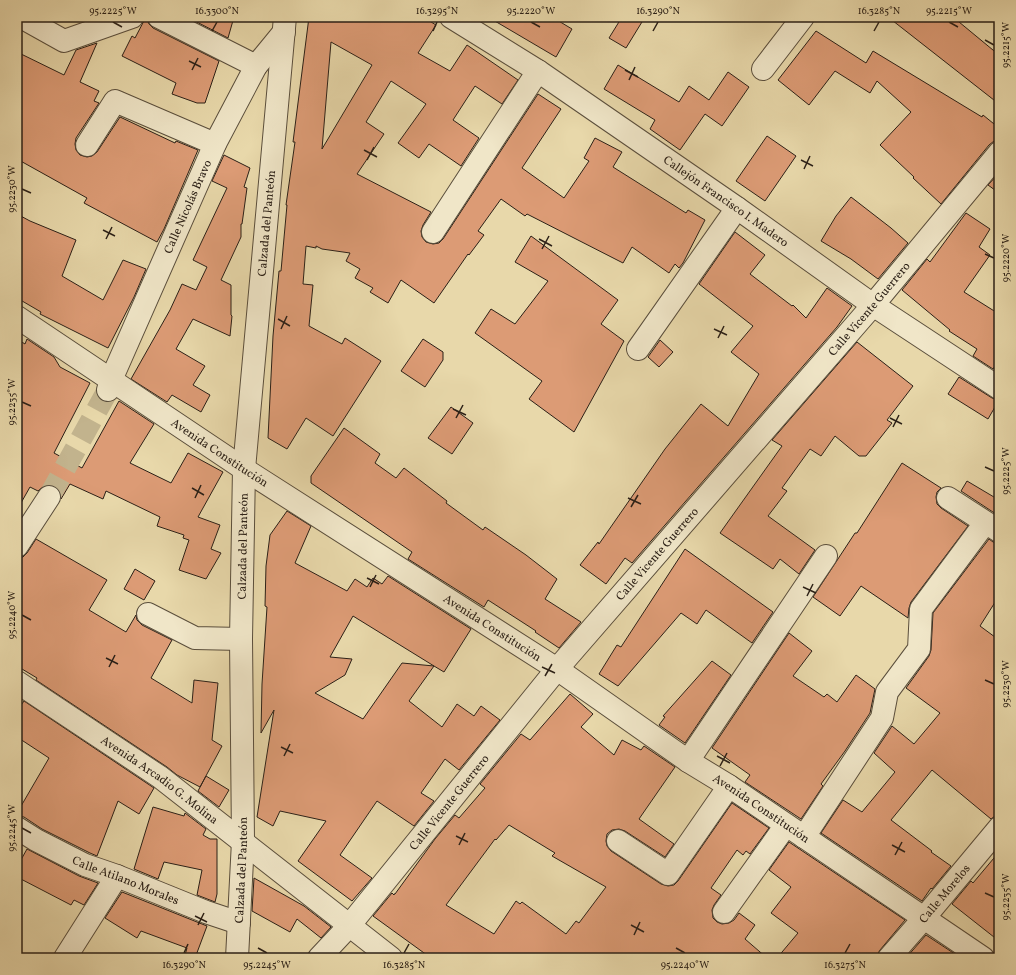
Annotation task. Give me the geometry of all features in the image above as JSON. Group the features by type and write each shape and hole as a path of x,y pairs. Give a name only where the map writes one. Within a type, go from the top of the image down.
{"street":[{"path":"21,17 64,41 132,17"},
{"path":"159,17 256,66"},
{"name":"Callejón Francisco I. Madero","path":"451,17 538,71 737,208 873,305 999,388"},
{"path":"763,69 803,17"},
{"name":"Calle Nicolás Bravo","path":"110,385 215,144 256,66 285,24"},
{"name":"Calzada del Panteón","path":"237,958 242,841 240,639 244,469 285,24"},
{"path":"433,232 538,71"},
{"path":"87,144 115,100 215,144"},
{"name":"Calle Vicente Guerrero","path":"319,958 349,926 557,669 873,305 999,153"},
{"path":"638,349 737,208"},
{"name":"Avenida Constitución","path":"17,317 110,385 557,669 688,761 729,786 983,958"},
{"path":"17,546 49,497"},
{"path":"804,837 882,718 887,692 919,649 921,609 992,527 948,498"},
{"path":"688,761 826,556"},
{"path":"148,614 195,638 240,639"},
{"name":"Avenida Arcadio G. Molina","path":"17,682 160,777 391,958"},
{"path":"618,841 668,874 729,786"},
{"path":"724,912 786,825"},
{"name":"Calle Atilano Morales","path":"17,828 36,840 85,865 117,876 206,912 239,923"},
{"name":"Calle Morelos","path":"888,958 924,918 999,828"},
{"path":"65,958 117,876"}],"building":[{"path":"146,17 149,24 153,28 219,61 205,103 197,103 172,94 176,83 122,56 132,36 135,38"},
{"path":"187,17 234,17 228,38"},
{"path":"309,17 423,17 436,25 418,53 450,71 467,45 518,80 502,104 475,86 453,120 479,138 461,166 429,144 419,158 398,143 426,104 391,81 366,122 384,134 357,174 431,212 421,231 422,237 426,242 433,244 439,243 443,239 538,94 561,109 522,168 564,198 589,161 584,158 595,138 622,152 613,167 686,213 688,210 705,220 683,263 679,268 675,264 669,273 632,247 623,263 527,214 525,216 501,199 478,231 484,235 469,255 468,254 434,303 401,280 388,303 370,292 373,288 355,278 360,269 346,261 350,253 322,249 316,246 316,248 306,246 303,284 313,285 309,326 342,344 345,338 381,361 333,436 306,418 287,449 268,438 273,336 279,271 281,271 286,205 295,142 293,142","holes":["331,42 372,65 322,149"]},
{"path":"488,17 552,17 572,29 556,57"},
{"path":"622,17 645,17 626,48 609,38"},
{"path":"888,17 953,17 999,55 999,104"},
{"path":"816,31 866,63 873,51 982,117 983,115 999,128 999,141 994,141 989,145 941,204 880,145 911,112 877,81 870,93 835,71 809,105 778,80"},
{"path":"97,43 80,82 99,91 94,101 99,103 76,138 76,150 80,155 87,157 92,156 97,152 120,117 175,143 176,141 198,150 157,242 84,203 87,198 17,159 17,52 64,75 76,50"},
{"path":"618,65 679,102 689,86 709,100 728,72 749,87 722,126 705,114 680,150 650,129 655,120 604,89"},
{"path":"767,136 796,156 765,201 736,181"},
{"path":"224,155 250,168 244,187 247,188 241,224 241,237 221,280 231,285 232,316 230,336 193,319 176,349 205,366 193,385 210,395 201,412 172,395 167,402 131,379 170,310 182,284 196,290 207,267 193,260 227,188 212,181"},
{"path":"999,173 999,193 988,185"},
{"path":"851,197 908,243 878,279 851,259 821,241 836,216"},
{"path":"966,213 990,229 979,247 990,255 964,292 999,314 999,360 993,369 973,356 977,349 949,331 950,330 902,290 927,259 930,262"},
{"path":"17,214 76,240 62,276 103,300 123,260 146,269 134,297 108,348 40,314 41,312 17,298"},
{"path":"735,232 765,255 750,274 792,306 793,305 806,318 827,288 852,306 837,327 632,563 625,558 606,584 580,565 598,542 599,544 665,449 701,404 728,426 759,374 731,352 753,326 699,284"},
{"path":"531,236 618,300 601,324 624,341 574,432 529,399 542,381 475,333 491,309 515,324 548,281 515,262"},
{"path":"17,339 25,344 27,339 54,357 60,367 90,383 54,453 82,468 119,401 154,424 130,463 171,483 188,453 223,472 198,517 220,525 211,549 221,553 206,579 179,570 189,540 183,538 184,535 157,526 160,517 106,491 103,499 70,484 61,499 60,492 55,486 44,486 38,491 30,487 17,510"},
{"path":"423,339 443,352 443,360 425,387 401,371"},
{"path":"660,340 673,352 659,367 648,357"},
{"path":"857,342 913,386 887,420 892,423 866,456 859,456 835,436 821,456 810,449 782,488 787,491 768,516 815,550 799,574 780,559 773,569 720,533 782,446 772,440"},
{"path":"959,377 992,398 999,400 988,419 948,394"},
{"path":"451,407 473,423 452,454 428,438"},
{"path":"344,428 380,454 375,463 396,478 404,468 447,501 446,503 483,530 485,527 526,555 557,579 545,599 581,622 559,648 535,632 536,631 488,600 484,607 408,559 412,552 311,483 311,476"},
{"path":"902,463 941,488 937,492 937,504 968,526 911,602 908,618 861,586 840,616 813,597 855,533 857,533"},
{"path":"967,481 999,500 999,516 961,491"},
{"path":"287,511 311,526 295,563 347,591 355,579 367,587 373,578 382,584 388,576 471,629 444,672 434,666 409,701 442,727 457,704 474,716 481,706 500,720 459,770 445,759 421,793 434,801 414,826 377,801 340,855 372,878 352,901 298,861 326,821 280,811 273,826 257,817 274,710 261,733 262,684 267,607 265,606 266,566 270,535","holes":["353,616 434,666 402,663 363,719 315,693 345,675 352,659 330,657"]},
{"path":"36,539 107,580 89,610 126,632 136,615 137,620 142,625 172,640 151,678 192,703 194,680 218,683 212,740 222,746 200,787 177,775 36,680 37,678 17,666 17,558 23,557 27,553"},
{"path":"989,539 993,542 999,543 999,596 980,626 999,640 999,816 995,816 991,819 932,770 891,820 951,866 932,889 931,888 922,901 821,833 843,800 862,812 895,772 874,753 892,726 914,744 940,713 906,688 929,656 931,650 933,613"},
{"path":"685,549 773,612 752,643 706,610 697,624 681,613 618,686 599,674 617,645 621,647"},
{"path":"135,569 155,581 144,600 124,589"},
{"path":"789,633 812,651 793,676 824,697 827,694 837,702 856,675 875,689 870,713 821,784 823,786 801,819 745,782 750,775 712,748"},
{"path":"712,661 731,675 685,743 659,725 665,717 663,716"},
{"path":"570,694 593,714 581,727 614,755 622,740 641,750 644,746 675,767 639,819 674,844 665,857 625,831 619,829 612,830 607,834 606,841 607,846 611,851 661,884 668,886 674,885 678,881 732,803 769,828 750,854 746,851 743,855 737,850 711,888 721,895 712,910 713,918 722,924 729,923 734,920 739,913 755,925 745,939 767,958 431,958 373,916 392,893 394,895 395,894 435,839 455,815 459,818 485,788 480,784 521,734 530,740","holes":["509,825 555,853 552,856 606,887 579,923 576,921 566,934 522,902 520,904 516,901 494,934 446,905 495,839 496,840"]},
{"path":"24,701 154,788 139,814 118,801 97,856 42,829 24,817 17,816 17,813 49,758 17,737 17,711"},
{"path":"206,776 229,790 219,807 198,791"},
{"path":"153,807 184,816 185,813 206,829 203,835 210,839 217,839 217,894 215,902 197,895 202,870 164,862 158,879 134,869"},
{"path":"789,842 905,920 880,950 877,958 777,958 798,933 771,913 791,887 769,870"},
{"path":"27,849 79,876 98,883 84,905 74,900 71,905 17,877 17,867"},
{"path":"999,852 999,941 952,904 971,881 973,883"},
{"path":"254,878 304,906 331,927 321,938 297,919 290,932 252,911"},
{"path":"122,892 207,926 195,958 185,955 187,948 141,931 137,938 105,918"},
{"path":"926,935 961,958 906,958"}],"tunnel":[{"path":"49,497 108,390"}]}
